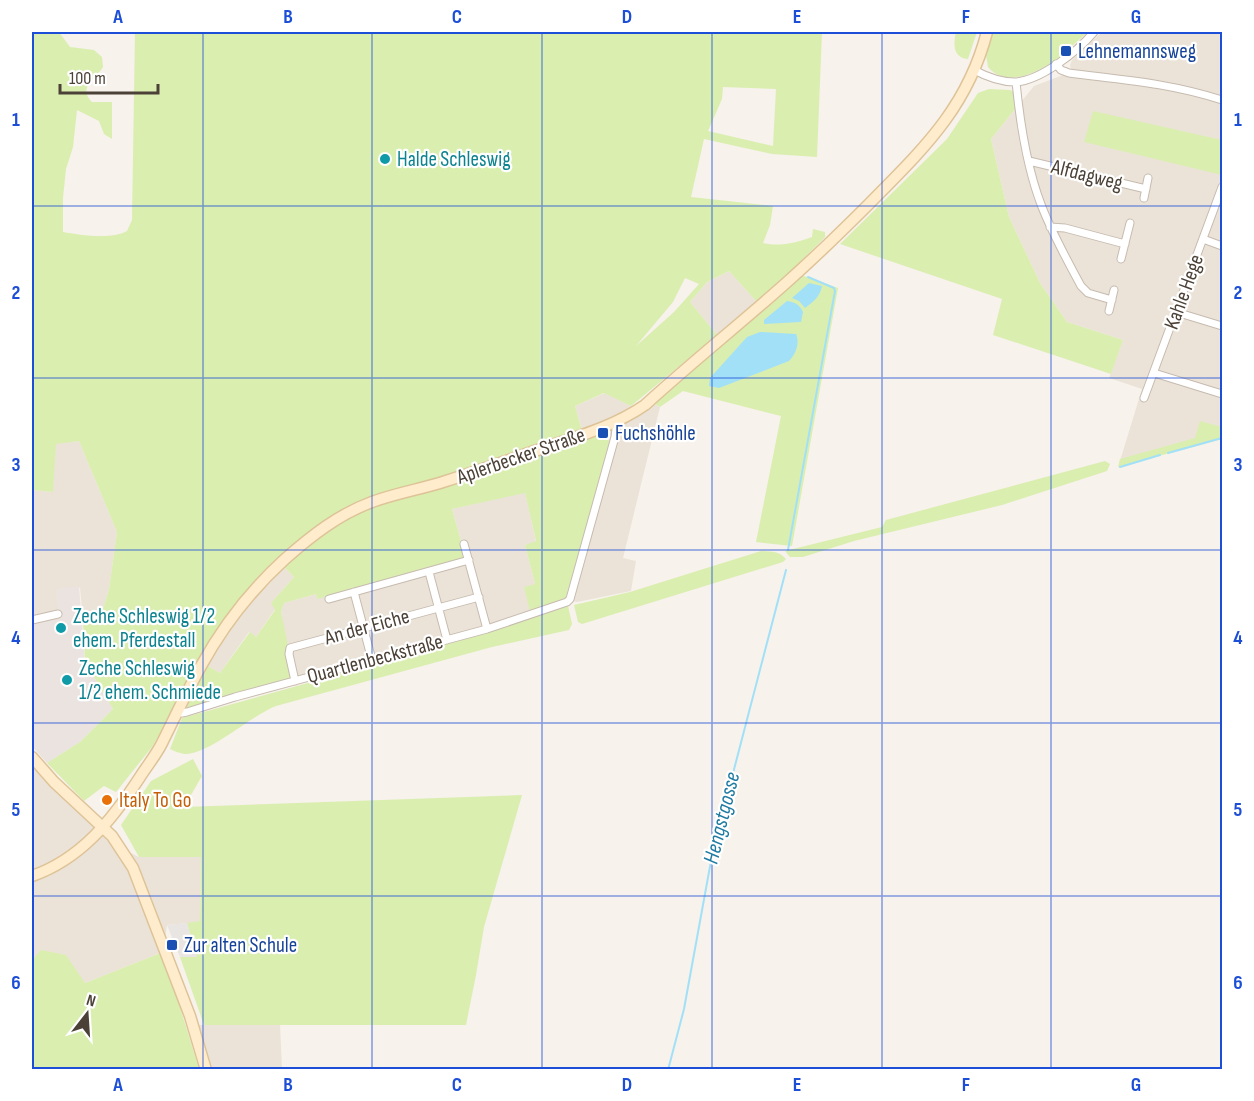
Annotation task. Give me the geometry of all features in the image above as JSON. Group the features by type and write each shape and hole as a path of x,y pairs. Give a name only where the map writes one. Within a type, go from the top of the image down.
{"main road":[{"name":"Aplerbecker Straße","path":"32,876 67,860 103,827 132,790 159,748 214,644 243,603 285,559 336,519 372,502 468,474 617,421 645,405 820,253 914,158 940,129 965,90 987,32"},
{"path":"32,757 54,782 118,843 134,868 190,1016 206,1070"}],"street":[{"path":"974,70 994,79 1016,82 1028,79 1056,64 1094,32"},
{"path":"1056,64 1062,70 1073,73 1152,82 1222,100"},
{"path":"1016,82 1029,160 1041,205 1050,227 1081,286 1088,293 1112,300"},
{"name":"Alfdagweg","path":"1029,160 1146,189"},
{"name":"Alfdagweg","path":"1144,198 1148,178"},
{"name":"Kahle Hege","path":"1144,398 1222,187"},
{"path":"1121,259 1130,224"},
{"path":"1050,227 1065,228 1125,244"},
{"path":"1203,239 1222,246"},
{"path":"1108,311 1114,290"},
{"path":"1176,312 1222,326"},
{"path":"1154,374 1222,394"},
{"name":"Quartlenbeckstraße","path":"178,711 187,712 487,629 567,602 617,429 617,421"},
{"path":"464,544 487,629"},
{"path":"329,599 468,561"},
{"path":"429,572 447,640"},
{"path":"354,592 372,660"},
{"name":"An der Eiche","path":"295,681 289,654 290,648 479,597"},
{"path":"32,620 58,614"}],"shaded area":[{"path":"1102,32 1222,32 1222,99 1166,83 1071,69 1072,60"},
{"path":"1063,75 1170,90 1222,103 1222,437 1119,464 1142,389 1109,378 1123,340 1067,322 1040,283 1009,217 991,139 1034,86"},
{"path":"729,271 756,301 717,335 690,302 707,282"},
{"path":"605,393 639,410 650,402 660,407 623,558 636,561 631,591 577,602 565,600 611,442 606,437 584,437 575,406"},
{"path":"79,441 117,532 109,589 102,613 83,621 80,587 58,614 32,620 32,490 52,492 55,443"},
{"path":"525,492 536,542 525,545 535,584 530,611 491,625 292,680 281,612 284,603 316,594 317,598 466,559 452,509"},
{"path":"283,566 294,577 271,603 275,609 256,637 249,632 220,673 206,665 220,641 255,594"},
{"path":"79,586 85,662 113,709 80,742 47,763 32,746 32,620 58,614 56,589"},
{"path":"32,760 119,847 139,857 201,857 200,922 167,925 163,952 85,983 42,950 32,960"},
{"path":"187,923 197,957 180,957 167,925"},
{"path":"280,1024 282,1069 212,1069 199,1025"}],"green space":[{"path":"32,32 59,32 70,47 94,50 102,57 103,67 89,83 86,92 92,102 112,102 112,139 104,134 99,121 77,110 73,147 66,169 63,232 104,236 127,231 132,220 135,32 822,32 817,157 772,154 704,139 691,197 773,206 770,225 763,243 781,244 800,241 812,237 813,229 825,232 825,237 784,278 756,301 729,271 707,282 690,302 717,335 631,406 604,393 575,406 583,434 347,512 265,578 187,689 152,747 116,792 104,786 84,801 47,763 80,742 113,709 85,662 83,621 102,613 109,589 117,532 79,441 56,444 53,492 32,490","holes":["723,87 776,89 773,146 708,131 722,99","685,278 699,284 674,312 636,346 673,302"]},
{"path":"956,32 977,32 968,59 959,56 955,50"},
{"path":"992,32 1088,32 1050,64 1028,74 1007,77 997,74 988,67 986,55"},
{"path":"989,89 1014,92 1016,108 991,139 1009,217 1040,283 1067,322 1123,340 1111,374 993,335 1002,299 840,244 947,139 978,93"},
{"path":"1093,111 1222,140 1222,175 1084,142"},
{"path":"801,275 838,288 792,546 756,542 781,416 683,391 660,407 651,402"},
{"path":"1200,421 1222,427 1222,439 1118,467 1120,459 1195,438"},
{"path":"602,436 611,442 565,600 530,611 524,587 535,584 525,545 536,541 525,493 452,509 466,559 317,599 316,594 284,603 281,612 292,680 186,709 206,665 220,673 250,632 256,637 275,610 271,603 294,577 283,566 331,527 363,509 584,437"},
{"path":"1105,461 1110,464 1107,471 1002,505 854,541 803,557 790,557 785,551 882,527 886,520"},
{"path":"761,551 778,553 786,559 783,562 582,624 578,622 574,605 630,592"},
{"path":"568,606 572,624 569,630 492,647 276,706 205,749 184,754 170,749 182,718 487,633"},
{"path":"193,759 202,776 184,807 522,795 484,927 466,1025 204,1025 180,957 196,956 187,923 200,921 201,857 139,857 121,825 151,781"},
{"path":"41,950 66,955 85,983 163,952 199,1069 32,1070 32,960"}],"water":[{"path":"809,283 822,286 818,296 805,308 799,301 792,298"},
{"path":"787,301 797,304 802,310 801,322 764,324 764,320"},
{"path":"760,332 796,334 798,341 794,355 789,361 719,388 709,386 710,378 747,337"}],"waterway":[{"name":"Hengstgosse","path":"788,550 835,291 834,288 808,277"},
{"path":"1168,453 1222,438"},
{"path":"1120,467 1160,455"},
{"name":"Hengstgosse","path":"668,1070 684,1009 713,850 786,570"}],"place":[{"name":"Lehnemannsweg","path":"1066,51"},
{"name":"Halde Schleswig","path":"385,159"},
{"name":"Fuchshöhle","path":"603,433"},
{"name":"Zeche Schleswig 1/2 ehem. Pferdestall","path":"61,628"},
{"name":"Zeche Schleswig 1/2 ehem. Schmiede","path":"67,680"},
{"name":"Italy To Go","path":"107,800"},
{"name":"Zur alten Schule","path":"172,945"}]}
